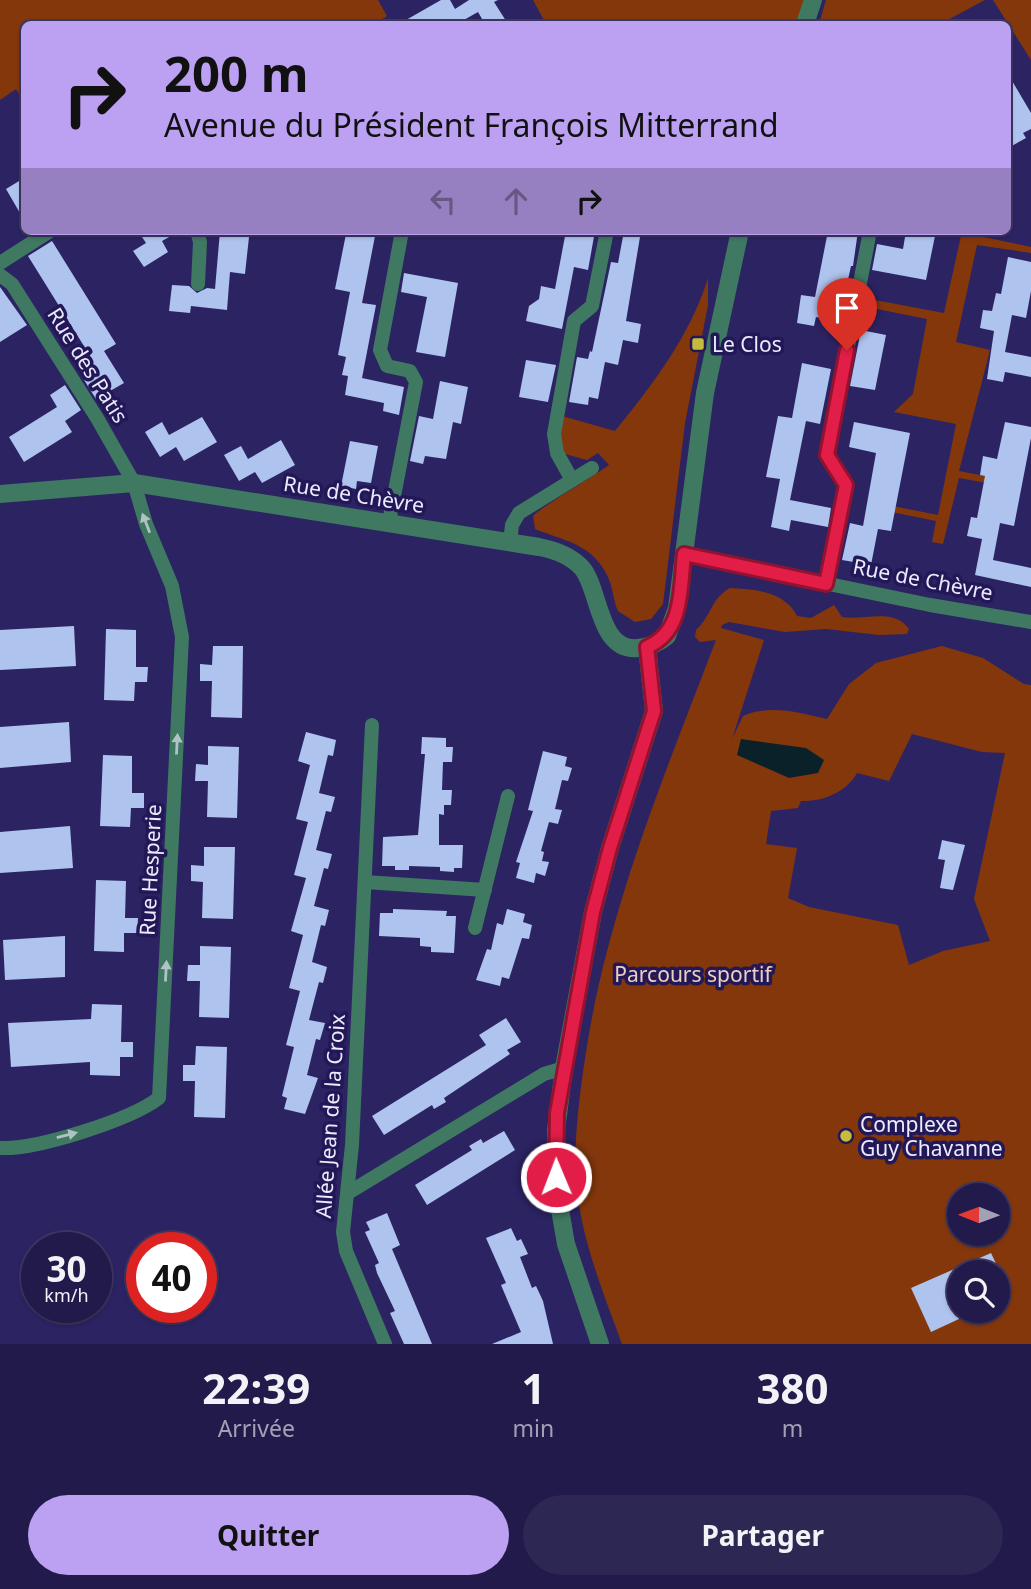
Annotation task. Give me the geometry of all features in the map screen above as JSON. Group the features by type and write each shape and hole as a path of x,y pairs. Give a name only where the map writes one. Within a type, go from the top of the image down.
{"street":[{"path":"806,21 813,0"},
{"path":"0,263 44,235"},
{"path":"198,235 198,284"},
{"path":"389,522 416,382 410,371 387,366 380,350 401,235"},
{"path":"572,480 559,459 554,434 574,321 592,306 606,235"},
{"path":"600,1344 572,1267 558,1198 556,1130 564,1068 601,876 654,711 647,647 661,641 672,628 705,393 739,235"},
{"path":"826,584 846,485 827,455 869,235"},
{"name":"Rue des Patis","path":"0,275 12,284 97,418 134,483"},
{"path":"510,542 512,525 519,513 592,468"},
{"name":"Rue de Chèvre","path":"0,494 134,483 553,550 572,560 587,576 609,632 632,649 647,647"},
{"name":"Rue Hesperie","path":"0,1148 73,1134 124,1119 159,1098 182,637 172,586 146,524 134,483"},
{"name":"Rue de Chèvre","path":"684,554 826,584 1031,622"},
{"name":"Allée Jean de la Croix","path":"372,725 348,1193 343,1232 346,1251 385,1344"},
{"path":"475,928 508,796"},
{"path":"365,882 485,890"},
{"path":"348,1193 544,1074 564,1068"}],"green space":[{"path":"0,0 378,0 387,16 379,21 21,21 21,97 16,89 0,100"},
{"path":"533,0 813,0 806,21 544,21"},
{"path":"826,0 985,0 946,21 820,21"},
{"path":"993,0 1031,0 1031,60 1011,28 1011,21 1006,21"},
{"path":"961,235 985,235 984,237 1031,247 1031,253 977,245 956,342 990,350 959,471 1022,483 1021,489 959,478 943,544 932,542 936,521 867,507 868,501 938,515 956,424 894,412 913,394 927,319 862,306 864,298 944,313"},
{"path":"708,278 708,305 685,423 663,604 651,619 635,622 618,611 609,579 601,564 576,544 535,529 533,516 609,465 598,453 587,460 565,454 560,446 562,416 615,431 669,359 692,319"},
{"name":"Parcours sportif","path":"730,588 749,589 777,597 792,608 797,616 811,618 834,605 842,617 895,618 909,629 907,634 879,635 826,629 785,632 729,622 722,625 721,628 764,640 732,739 743,716 753,712 785,711 827,719 849,684 876,663 942,646 983,658 1024,684 1031,685 1031,1344 622,1344 595,1269 577,1191 577,1128 582,1081 594,1010 621,902 656,796 716,640 700,642 695,637 696,630 719,597","holes":["912,734 982,752 1005,753 974,899 990,941 943,951 909,965 898,925 809,907 788,898 797,848 766,844 771,811 798,808 801,801 833,795 847,786 857,773 889,781"]}],"water":[{"path":"741,739 806,748 824,760 818,773 789,778 737,755"}],"building":[{"path":"441,0 450,0 455,9 469,0 498,0 494,2 506,21 483,21 478,12 462,21 404,21"},
{"path":"1011,79 1031,113 1031,129 1023,133 1026,138 1011,146"},
{"path":"21,180 21,215 6,189"},
{"path":"141,235 173,235 162,241 168,252 144,267 133,251 146,243"},
{"path":"220,235 249,237 245,274 230,272 227,310 191,306 190,313 169,311 172,285 189,286 197,293 207,288 215,289"},
{"path":"346,235 375,235 362,303 376,305 362,378 404,387 399,415 383,411 384,403 345,395 348,376 342,375 346,357 338,355 350,292 335,289"},
{"path":"565,235 594,235 588,270 574,267 562,329 526,321 529,306 539,299 541,286 555,289"},
{"path":"623,235 640,235 626,321 641,324 638,343 623,340 618,365 605,362 598,399 589,397 588,405 569,402 577,357 588,359 590,351 592,352 611,262 618,263"},
{"path":"827,235 857,235 853,266 843,303 829,300 826,319 816,317 814,326 797,323 801,295 815,297"},
{"path":"905,235 935,235 926,280 872,270 877,244 903,249"},
{"path":"52,241 116,344 104,351 124,383 96,399 81,375 84,373 80,366 92,359 28,256"},
{"path":"1008,257 1031,262 1031,291 1026,318 1012,315 1005,352 1031,357 1031,377 1005,372 1003,382 987,379 994,331 980,328 983,310 992,311 996,293 1001,294"},
{"path":"404,273 458,283 445,357 416,352 427,297 401,292"},
{"path":"0,287 27,325 0,342"},
{"path":"861,330 886,335 875,390 850,386"},
{"path":"526,360 556,365 548,402 519,397"},
{"path":"802,363 831,369 820,424 806,421 790,500 831,508 828,527 791,520 789,531 771,527 780,479 766,477 778,416 792,418"},
{"path":"440,381 468,387 461,424 453,422 446,459 425,456 423,464 410,461 419,416 433,419"},
{"path":"65,385 81,410 65,421 72,432 24,462 9,437 57,407 50,395"},
{"path":"202,417 217,442 184,461 176,447 160,457 145,432 162,422 169,435"},
{"path":"854,422 910,433 891,531 878,529 871,565 842,560 850,523 863,526 876,453 849,447"},
{"path":"1005,422 1031,427 1031,438 1014,526 1000,523 993,560 1031,568 1031,587 975,575 982,539 967,536 971,517 977,518 985,476 980,475 983,456 997,459"},
{"path":"281,440 295,465 262,483 255,472 239,481 224,455 241,446 248,459"},
{"path":"350,441 378,446 371,483 357,481 356,489 341,486"},
{"path":"74,626 76,666 0,670 0,630"},
{"path":"106,629 136,630 136,667 148,667 147,682 135,682 134,701 104,700"},
{"path":"213,646 243,646 242,718 211,717 212,681 200,681 200,664 212,665"},
{"path":"69,722 71,762 0,768 0,727"},
{"path":"306,732 336,740 333,756 328,755 319,793 335,797 331,812 326,811 316,850 332,854 328,869 324,868 314,906 329,910 325,926 321,925 312,962 327,967 323,983 319,982 309,1020 325,1023 320,1040 316,1039 307,1075 318,1078 305,1114 284,1109 287,1098 282,1096 294,1047 286,1045 300,991 289,988 303,935 291,931 306,878 294,875 308,822 296,819 310,765 298,761"},
{"path":"422,737 446,738 446,747 453,747 452,762 443,762 442,790 452,790 451,805 444,805 444,815 439,814 439,845 463,845 462,868 454,868 454,872 440,871 440,867 409,866 409,870 395,870 395,866 382,866 383,837 418,835 425,754 421,754"},
{"path":"208,746 239,747 237,818 207,817 208,781 195,781 196,764 208,765"},
{"path":"543,751 567,757 565,766 572,768 568,781 562,780 555,809 562,810 558,824 549,822 541,851 544,852 542,861 549,862 545,876 536,873 534,883 516,878 520,863 516,862 533,811 528,810"},
{"path":"103,755 132,756 132,793 144,793 144,808 131,808 130,827 100,826"},
{"path":"70,826 73,868 0,873 0,832"},
{"path":"942,840 965,845 953,890 940,888 945,860 938,859"},
{"path":"204,847 235,847 233,919 202,918 203,882 191,881 191,865 204,866"},
{"path":"96,880 126,881 125,918 138,918 137,933 124,933 124,952 94,951"},
{"path":"393,909 447,911 446,916 456,916 454,953 431,952 431,947 420,946 420,938 379,936 380,913 393,913"},
{"path":"507,909 525,914 523,922 532,925 529,939 522,938 509,979 502,977 500,986 476,980 487,949 491,950 497,923 503,925"},
{"path":"65,936 65,977 5,980 3,940"},
{"path":"200,946 231,947 229,1018 199,1017 200,981 187,981 188,965 200,965"},
{"path":"92,1004 122,1005 121,1042 133,1042 133,1057 120,1057 120,1076 90,1075 90,1062 11,1067 8,1023 91,1019"},
{"path":"506,1018 521,1042 507,1050 510,1054 444,1098 446,1102 434,1109 432,1105 384,1135 372,1116 486,1045 479,1035"},
{"path":"196,1046 227,1047 225,1118 194,1117 195,1081 183,1081 183,1065 195,1065"},
{"path":"504,1131 515,1150 427,1205 415,1185 472,1150 469,1146 481,1139 483,1143"},
{"path":"387,1213 400,1245 392,1249 432,1344 404,1344 390,1313 395,1311 377,1273 375,1265 379,1263 365,1232 370,1230 366,1222"},
{"path":"511,1228 517,1241 521,1239 528,1254 520,1257 532,1288 536,1286 543,1301 553,1344 492,1344 521,1332 501,1285 506,1283 486,1238"},
{"path":"991,1253 994,1260 975,1260"},
{"path":"947,1272 947,1323 950,1323 931,1332 911,1288"}],"place":[{"name":"Le Clos","path":"698,344"},
{"name":"Complexe Guy Chavanne","path":"846,1136"}],"route":[{"path":"556,1177 557,1113 593,912 601,876 654,711 647,647 661,641 672,628 684,554 826,584 846,485 827,455 847,350"}]}
